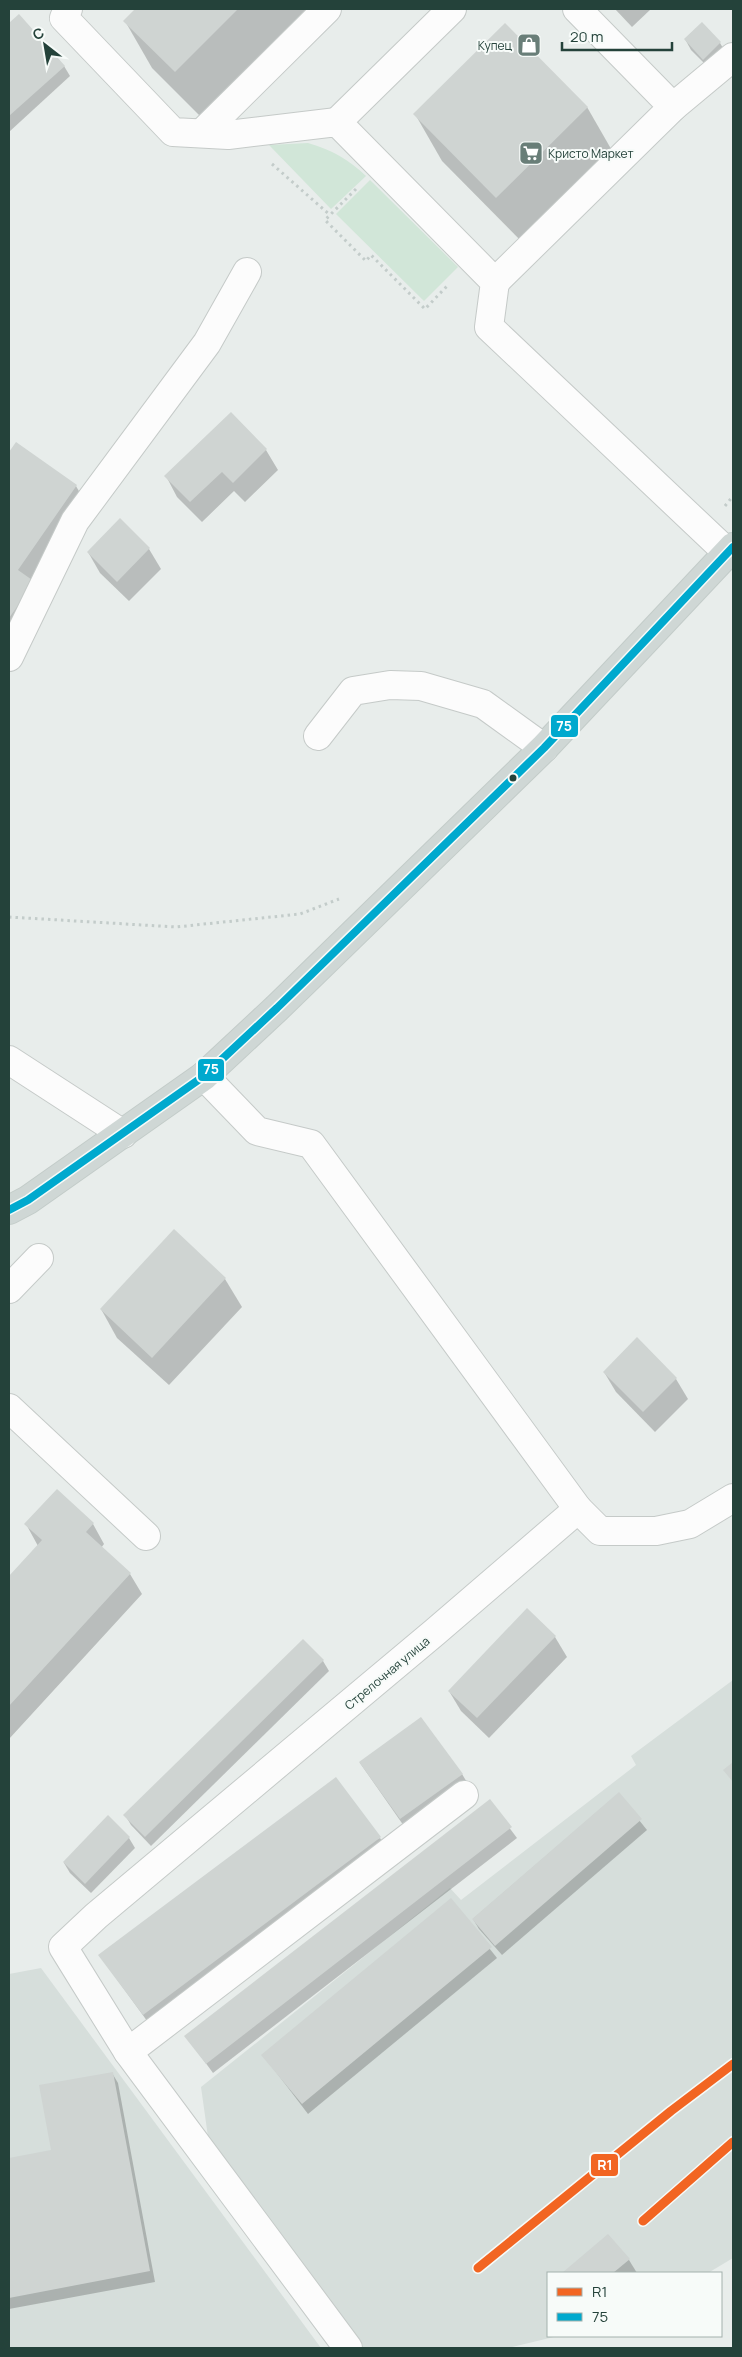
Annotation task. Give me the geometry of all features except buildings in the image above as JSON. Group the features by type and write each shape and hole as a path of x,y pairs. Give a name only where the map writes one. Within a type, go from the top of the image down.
{"main road":[{"path":"9,1210 28,1200 204,1076 277,1008 544,748 731,550"}],"street":[{"path":"68,9 64,18 173,132 228,135 337,122 452,9"},
{"path":"202,133 328,9"},
{"path":"576,9 673,107"},
{"path":"731,550 703,531 489,328 495,282 673,107 733,57"},
{"path":"337,122 495,282"},
{"path":"9,657 76,521 207,343 247,272"},
{"path":"318,736 352,691 390,685 421,686 483,704 544,748"},
{"path":"9,1060 123,1134"},
{"path":"204,1076 257,1131 312,1144 578,1509 600,1531 656,1531 690,1524 733,1498"},
{"path":"9,1289 39,1258"},
{"path":"9,1408 146,1536"},
{"name":"Стрелочная улица","path":"128,2052 63,1947 96,1916 435,1632 578,1509"},
{"path":"348,2348 128,2052 464,1794"}],"path":[{"path":"268,160 330,215"},
{"path":"361,184 325,220 366,261 371,255 425,309 473,260"},
{"path":"703,531 733,496"},
{"path":"9,918 176,927 300,914 340,898"}],"shaded area":[{"path":"733,1680 733,2258 710,2272 547,2272 547,2337 554,2337 508,2348 363,2348 209,2144 201,2087 450,1888 461,1900 636,1765 631,1756"},
{"path":"41,1968 321,2348 9,2348 9,1974"}],"green space":[{"path":"308,143 339,156 366,176 331,209 269,145"},
{"path":"370,180 458,267 424,301 336,214"}],"transit line":[{"name":"75","path":"9,1210 28,1200 204,1076 277,1008 544,748 733,547"},
{"name":"R1","path":"478,2268 671,2111 733,2064"},
{"name":"R1","path":"643,2221 733,2142"}],"place":[{"name":"Купец","path":"529,45"},
{"name":"Кристо Маркет","path":"531,153"}]}
